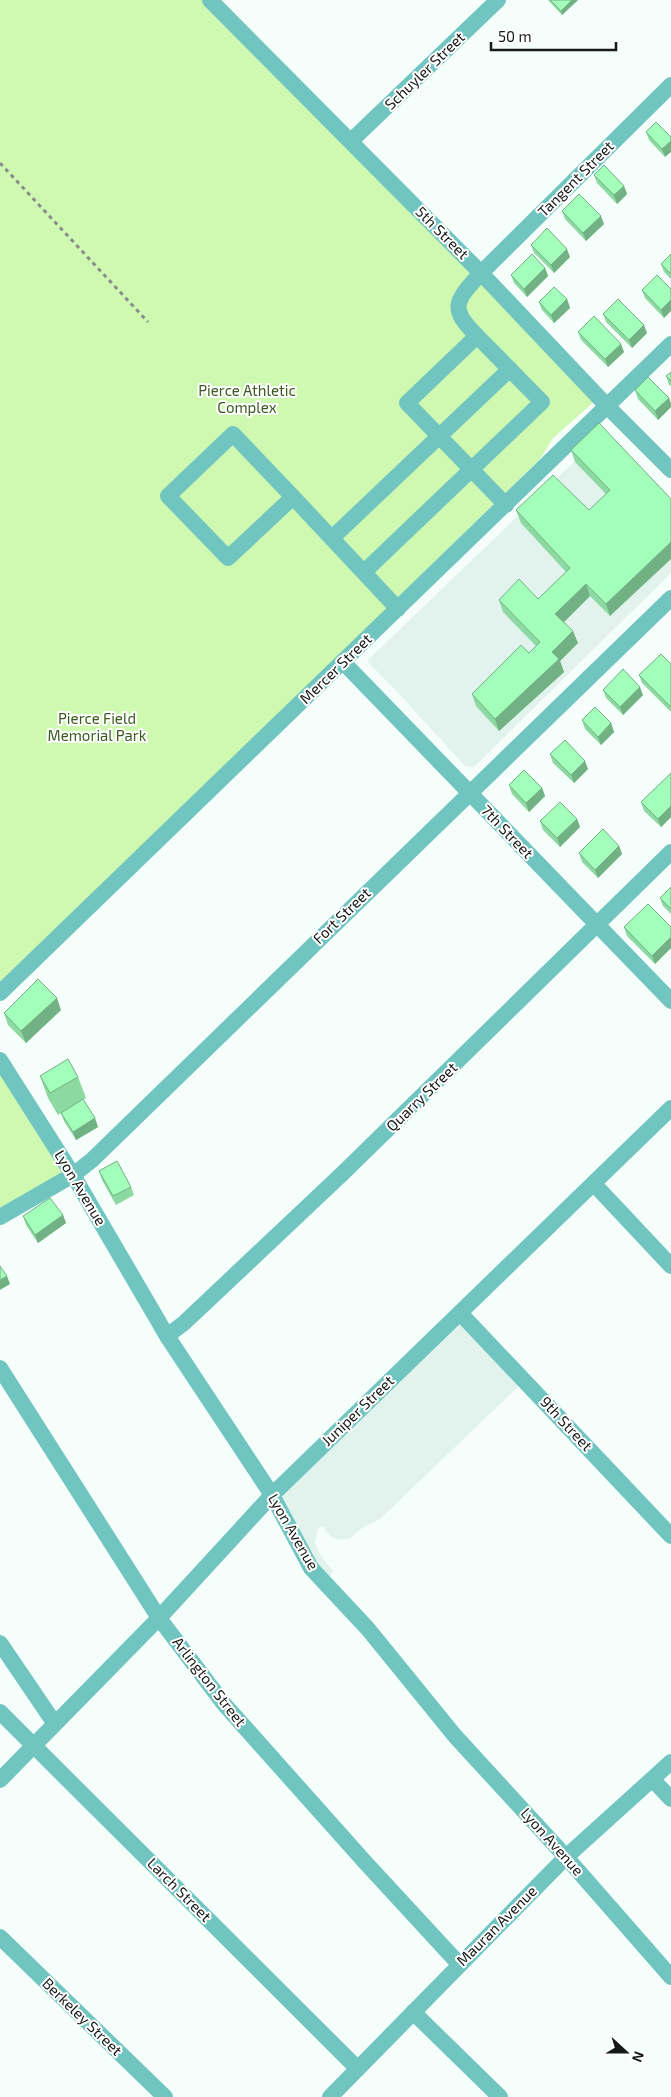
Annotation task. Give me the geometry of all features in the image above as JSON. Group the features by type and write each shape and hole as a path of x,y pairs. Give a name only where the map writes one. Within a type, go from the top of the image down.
{"street":[{"name":"Schuyler Street","path":"351,141 498,0"},
{"name":"5th Street","path":"218,3 671,470"},
{"name":"Tangent Street","path":"471,469 542,402 461,319 459,302 462,294 671,85"},
{"path":"478,336 407,403 506,505"},
{"name":"Mercer Street","path":"0,993 671,344"},
{"path":"332,538 510,369"},
{"path":"293,497 228,558 168,496 232,434 293,497 332,538 398,609"},
{"path":"364,572 471,469"},
{"name":"Fort Street","path":"0,1217 73,1175 92,1160 671,598"},
{"name":"7th Street","path":"343,662 671,1001"},
{"name":"Quarry Street","path":"167,1336 342,1174 671,852"},
{"name":"Lyon Avenue","path":"0,1060 73,1175 167,1336 272,1495 312,1568 368,1629 456,1736 566,1857 671,1977"},
{"name":"Juniper Street","path":"34,1746 159,1618 272,1495 671,1108"},
{"path":"594,1184 671,1266"},
{"name":"9th Street","path":"460,1313 671,1536"},
{"name":"Arlington Street","path":"0,1368 159,1618 224,1704 364,1862 459,1964"},
{"path":"0,1643 55,1724"},
{"name":"Larch Street","path":"0,1712 358,2068"},
{"path":"0,1780 34,1746"},
{"name":"Mauran Avenue","path":"330,2097 566,1857 671,1762"},
{"path":"653,1780 671,1799"},
{"name":"Berkeley Street","path":"0,1937 165,2097"},
{"path":"413,2012 500,2097"}],"path":[{"path":"0,163 148,322"}],"shaded area":[{"path":"606,431 671,498 671,573 474,767 465,766 367,661"},
{"path":"456,1314 523,1382 380,1519 361,1529 349,1539 338,1540 329,1535 323,1526 318,1529 315,1543 320,1555 333,1571 331,1576 326,1576 268,1491"}],"green space":[{"name":"Pierce Athletic Complex","path":"0,0 205,0 596,400 553,438 540,459 0,986"},
{"path":"0,1066 65,1172 0,1210"}],"building":[{"path":"550,0 572,0 561,11"},
{"path":"656,122 671,137 671,141 662,149 646,132"},
{"path":"604,165 624,186 614,195 594,175"},
{"path":"579,194 601,216 583,233 562,211"},
{"path":"547,228 567,249 551,265 531,245"},
{"path":"532,254 545,268 524,289 511,275"},
{"path":"671,254 671,274 661,264"},
{"path":"657,275 671,289 671,300 661,310 642,290"},
{"path":"554,287 567,299 551,315 539,302"},
{"path":"618,299 644,325 629,340 603,314"},
{"path":"594,316 621,344 605,359 578,332"},
{"path":"671,372 671,381 666,376"},
{"path":"648,377 669,398 655,411 635,390"},
{"path":"599,423 671,499 671,542 606,604 586,584 555,614 573,631 552,652 559,659 495,719 472,694 521,645 529,653 540,642 499,600 519,579 538,599 570,568 516,510 553,475 589,510 610,490 571,450"},
{"path":"661,654 671,664 671,707 639,675"},
{"path":"623,669 640,687 620,707 603,690"},
{"path":"595,707 611,723 598,737 582,720"},
{"path":"565,740 585,761 571,775 550,754"},
{"path":"524,770 542,788 526,803 509,785"},
{"path":"671,773 671,806 658,819 641,802"},
{"path":"560,802 577,819 557,838 540,821"},
{"path":"603,829 619,846 595,870 579,853"},
{"path":"671,887 671,909 660,898"},
{"path":"648,904 671,927 671,937 652,956 624,927"},
{"path":"38,979 57,998 21,1031 4,1013"},
{"path":"68,1059 78,1077 50,1093 40,1076"},
{"path":"83,1099 95,1118 73,1132 61,1113"},
{"path":"117,1161 131,1187 113,1196 99,1171"},
{"path":"50,1198 63,1215 35,1235 23,1216"},
{"path":"0,1266 7,1276 0,1280"}],"park label":[{"name":"Pierce Field Memorial Park","path":"97,728"}]}
